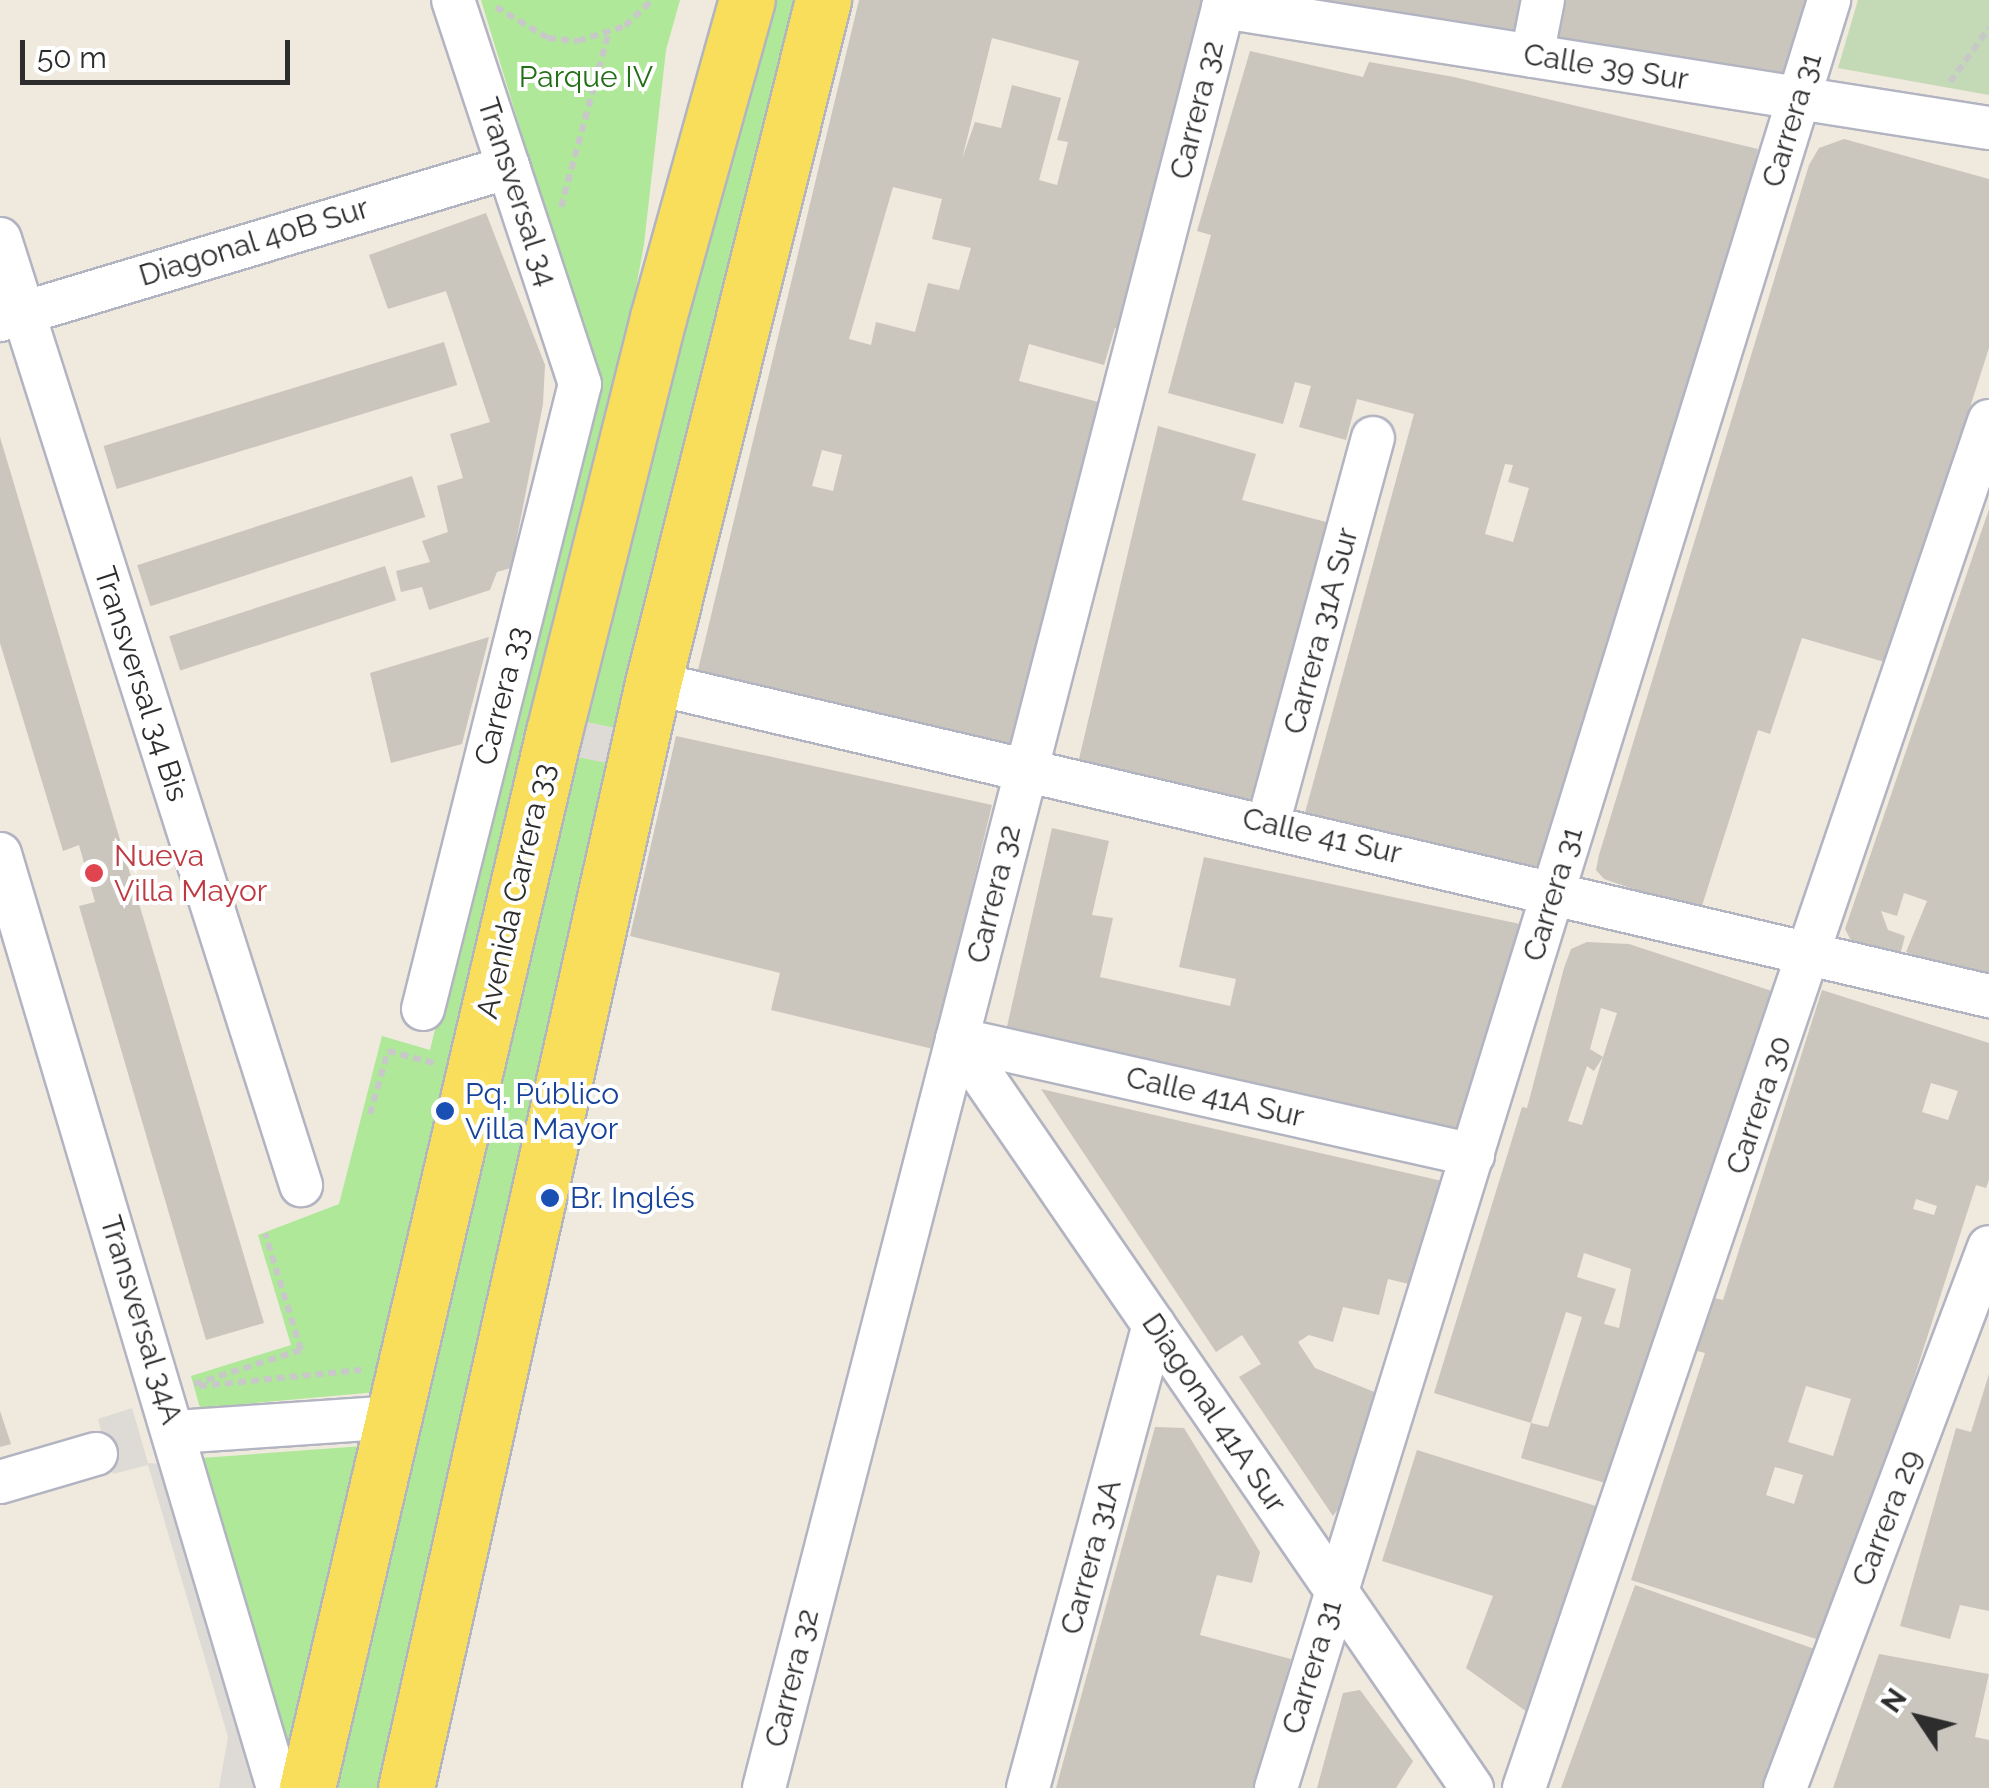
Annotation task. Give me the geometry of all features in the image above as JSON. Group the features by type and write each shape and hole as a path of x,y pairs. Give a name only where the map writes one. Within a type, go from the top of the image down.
{"main road":[{"path":"658,318 707,0"},
{"name":"Avenida Carrera 33","path":"307,1788 383,1393 658,318 746,0"},
{"path":"406,1788 653,683 823,0"}],"street":[{"name":"Transversal 34","path":"454,0 580,384"},
{"path":"1532,56 1544,0"},
{"name":"Carrera 31","path":"1276,1788 1829,0"},
{"name":"Calle 39 Sur","path":"1224,4 1989,128"},
{"name":"Carrera 32","path":"764,1788 1224,4"},
{"name":"Diagonal 40B Sur","path":"11,316 509,167"},
{"name":"Transversal 34 Bis","path":"0,239 11,316 300,1185"},
{"name":"Carrera 33","path":"423,1008 580,384"},
{"name":"Carrera 30","path":"1524,1788 1812,952 1989,421"},
{"name":"Carrera 31A Sur","path":"1268,824 1373,438"},
{"name":"Calle 41 Sur","path":"653,683 1554,890 1989,996"},
{"name":"Transversal 34A","path":"0,854 13,945 175,1432 278,1788"},
{"name":"Calle 41A Sur","path":"957,1039 1473,1154"},
{"name":"Diagonal 41A Sur","path":"957,1039 1472,1788"},
{"name":"Carrera 29","path":"1786,1788 1989,1248"},
{"name":"Carrera 31A","path":"1028,1788 1154,1326"},
{"path":"175,1432 383,1393"},
{"path":"0,1482 96,1454"}],"path":[{"path":"489,0 548,38 578,41 608,34 652,0"},
{"path":"1946,88 1989,28"},
{"path":"559,215 608,34"},
{"path":"370,1114 388,1051 445,1066"},
{"path":"265,1233 302,1350 183,1388 383,1393"}],"green space":[{"name":"Parque IV","path":"481,0 680,0 666,50 644,244 612,421 377,1392 200,1408 191,1376 291,1345 258,1235 339,1204 382,1036 430,1050 596,378"},
{"path":"770,0 799,0 623,730 577,720"},
{"path":"1858,0 1989,0 1989,95 1838,68"},
{"path":"569,755 614,764 390,1788 326,1788"},
{"path":"363,1446 289,1756 202,1458"}],"shaded area":[{"path":"577,720 623,730 615,765 570,755"},
{"path":"132,1408 148,1463 163,1464 266,1788 219,1788 228,1737 148,1465 113,1474 98,1419"}],"building":[{"path":"859,0 1204,0 1124,330 1115,328 1104,365 1029,344 1019,381 1102,403 1009,750 697,674","holes":["992,38 1079,61 1057,140 1068,142 1057,185 1039,180 1061,98 1012,85 1001,128 975,122 962,159","893,187 942,199 932,239 971,248 959,290 928,283 915,332 876,322 871,345 849,339","822,450 842,455 833,491 812,486"]},
{"path":"1323,0 1524,0 1516,39"},
{"path":"1565,0 1806,0 1785,82 1557,39"},
{"path":"1250,51 1363,77 1369,62 1454,77 1758,149 1737,234 1538,876 1303,820 1414,414 1357,399 1346,440 1299,427 1311,386 1295,382 1283,424 1168,393 1211,235 1197,231","holes":["1505,464 1513,465 1508,482 1529,488 1513,542 1485,534"]},
{"path":"1844,139 1989,179 1989,348 1888,663 1802,638 1770,734 1758,730 1700,912 1604,879 1596,870 1809,165 1819,148"},
{"path":"486,213 545,365 543,404 511,568 497,572 490,590 429,610 422,587 401,592 396,571 430,562 422,541 448,532 437,486 463,478 450,434 490,422 446,291 388,309 369,255"},
{"path":"444,342 457,385 117,489 104,446"},
{"path":"1158,426 1256,454 1242,500 1330,523 1258,811 1079,759"},
{"path":"0,437 264,1323 206,1340 79,906 95,902 79,845 63,851 0,643"},
{"path":"412,476 425,517 150,606 137,565"},
{"path":"1989,509 1989,980 1906,952 1927,901 1904,893 1897,916 1881,911 1888,930 1905,936 1899,959 1854,946 1845,929"},
{"path":"385,566 396,600 180,670 169,636"},
{"path":"489,637 462,744 391,763 370,673"},
{"path":"676,736 992,805 933,1049 771,1010 780,973 630,936"},
{"path":"1052,828 1109,841 1092,915 1113,918 1100,977 1230,1006 1236,979 1179,967 1204,857 1520,924 1466,1139 1006,1031"},
{"path":"1587,942 1629,944 1778,993 1612,1485 1521,1458 1531,1423 1434,1393 1522,1107 1527,1108 1571,949","holes":["1601,1008 1617,1013 1603,1057 1590,1049","1603,1057 1582,1125 1568,1121 1587,1066 1594,1071","1584,1253 1631,1269 1619,1328 1604,1324 1616,1289 1577,1277","1566,1312 1582,1317 1548,1427 1531,1423"]},
{"path":"1822,990 1989,1043 1989,1180 1986,1188 1976,1185 1829,1643 1631,1580 1705,1353 1697,1351 1714,1298 1723,1300","holes":["1931,1083 1958,1091 1948,1120 1922,1112","1916,1199 1937,1206 1934,1215 1913,1209","1806,1386 1851,1399 1833,1456 1788,1442","1775,1467 1803,1475 1794,1504 1766,1495"]},
{"path":"1041,1089 1442,1181 1413,1285 1388,1279 1379,1315 1343,1307 1333,1342 1309,1335 1298,1342 1315,1368 1382,1395 1353,1489 1333,1516 1239,1377 1261,1364 1242,1335 1216,1352"},
{"path":"1989,1374 1989,1611 1960,1605 1950,1639 1900,1626 1956,1428 1971,1432"},
{"path":"0,1411 11,1444 0,1447"},
{"path":"1155,1427 1184,1428 1260,1552 1252,1583 1217,1575 1200,1635 1291,1659 1256,1788 1056,1788"},
{"path":"1417,1450 1599,1507 1534,1717 1466,1668 1493,1596 1382,1561"},
{"path":"1635,1585 1823,1652 1773,1788 1561,1788"},
{"path":"1879,1654 1989,1674 1975,1737 1989,1740 1989,1788 1833,1788"},
{"path":"1360,1690 1413,1761 1396,1788 1317,1788 1343,1693"}],"place":[{"name":"Nueva Villa Mayor","path":"94,873"},
{"name":"Pq. Público Villa Mayor","path":"445,1111"},
{"name":"Br. Inglés","path":"550,1198"}]}
